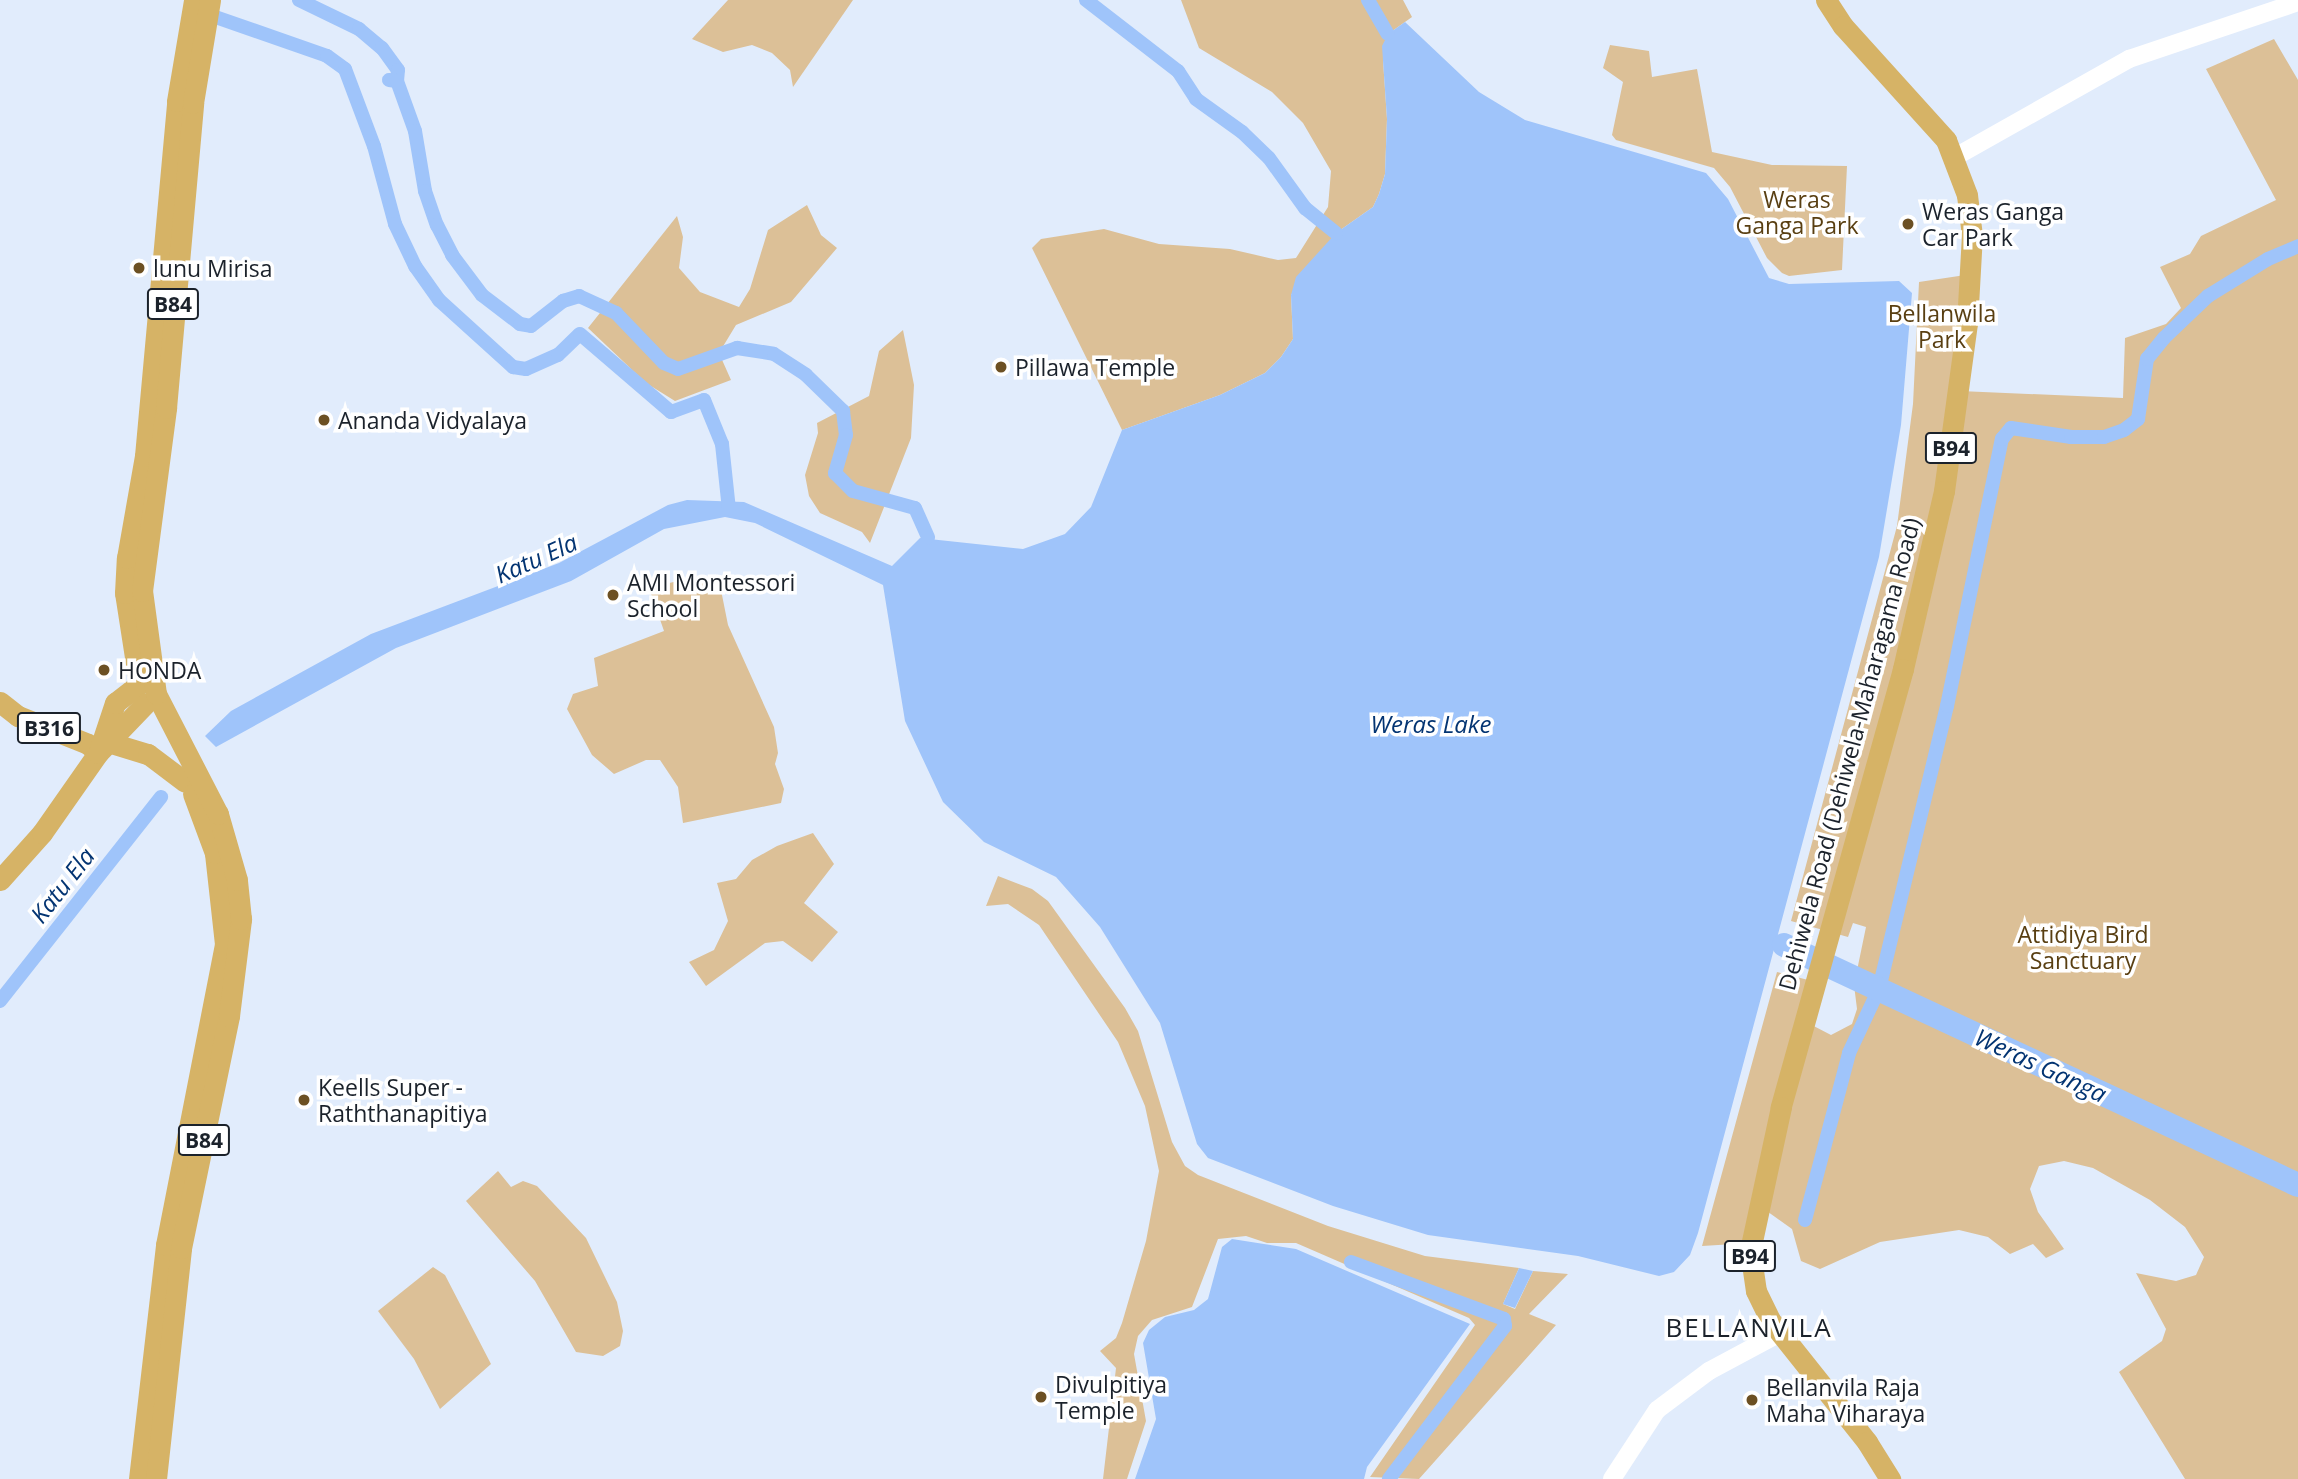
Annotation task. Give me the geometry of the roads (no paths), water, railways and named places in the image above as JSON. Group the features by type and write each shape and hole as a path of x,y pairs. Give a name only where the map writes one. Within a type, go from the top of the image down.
{"main road":[{"name":"Dehiwela Road (Dehiwela-Maharagama Road)","path":"1826,0 1848,32 1936,128 1955,157 1971,214 1972,274 1944,491 1903,669 1812,997 1752,1227 1752,1278 1761,1305 1891,1479"},
{"name":"B84","path":"139,1479 166,1245 225,944 215,853 202,811 142,693 125,593 162,337 200,7"},
{"name":"B84","path":"156,1479 181,1248 229,1016 241,919 223,827 165,714 148,658 143,561 161,458 162,337"},
{"path":"105,748 131,640"},
{"path":"115,703 142,693"},
{"path":"0,880 41,832 105,748 142,693"},
{"name":"B316","path":"0,702 18,716 88,744 105,748"},
{"path":"105,748 148,754 185,782"}],"street":[{"path":"1955,157 2129,59 2298,2"},
{"path":"1612,1479 1657,1410 1709,1371 1780,1333"}],"water":[{"name":"Weras Lake","path":"1405,22 1479,92 1525,120 1706,173 1728,199 1769,278 1789,284 1899,281 1912,293 1901,425 1879,557 1698,1233 1690,1255 1674,1272 1659,1276 1578,1256 1428,1235 1333,1206 1208,1158 1197,1144 1160,1023 1100,927 1056,877 984,842 943,802 905,721 883,585 755,523 725,517 664,529 571,581 396,648 216,747 205,736 231,711 371,634 559,563 668,505 687,500 744,502 892,566 920,538 1023,549 1065,534 1091,507 1122,430 1220,395 1265,373 1281,357 1293,339 1291,295 1296,277 1336,233 1373,207 1379,194 1385,174 1387,119 1382,46 1388,34"},
{"path":"1232,1239 1296,1249 1470,1324 1367,1467 1364,1479 1135,1479 1156,1419 1143,1343 1149,1330 1165,1317 1194,1310 1208,1299 1222,1247"},
{"path":"1519,1268 1533,1271 1515,1308 1503,1304"}],"waterway":[{"path":"299,0 359,29 382,48 398,70 397,81"},
{"path":"1086,0 1178,71 1196,99 1242,132 1269,158 1305,208 1336,233"},
{"path":"1368,0 1388,34"},
{"path":"201,12 327,56 345,69 374,146 395,224 415,266 439,300 513,367 526,369 558,355 580,334 671,412 704,400 722,444 729,509"},
{"path":"389,80 397,81 415,131 425,191 437,225 452,255 482,295 520,324 531,326 563,301 579,296 616,313 664,363 678,369 737,348 774,354 806,375 843,411 846,435 835,473 853,491 915,508 928,537"},
{"path":"1805,1220 1849,1053 1879,989 1947,706 2002,439 2011,428 2071,437 2104,437 2124,430 2138,419 2147,359 2164,338 2208,296 2268,259 2298,246"},
{"name":"Katu Ela","path":"0,1001 161,797"},
{"name":"Weras Ganga","path":"1784,945 2298,1185"},
{"path":"1351,1262 1504,1319 1505,1326 1389,1479"}],"place":[{"name":"Weras Ganga Car Park","path":"1908,224"},
{"name":"lunu Mirisa","path":"139,268"},
{"name":"Pillawa Temple","path":"1001,367"},
{"name":"Ananda Vidyalaya","path":"324,420"},
{"name":"AMI Montessori School","path":"613,595"},
{"name":"HONDA","path":"104,670"},
{"name":"Keells Super - Raththanapitiya","path":"304,1100"},
{"name":"Divulpitiya Temple","path":"1041,1397"},
{"name":"Bellanvila Raja Maha Viharaya","path":"1752,1400"}],"district":[{"name":"BELLANVILA","path":"1749,1328"}],"park label":[{"name":"Weras Ganga Park","path":"1797,212"},
{"name":"Bellanwila Park","path":"1942,326"},
{"name":"Attidiya Bird Sanctuary","path":"2083,947"}]}
